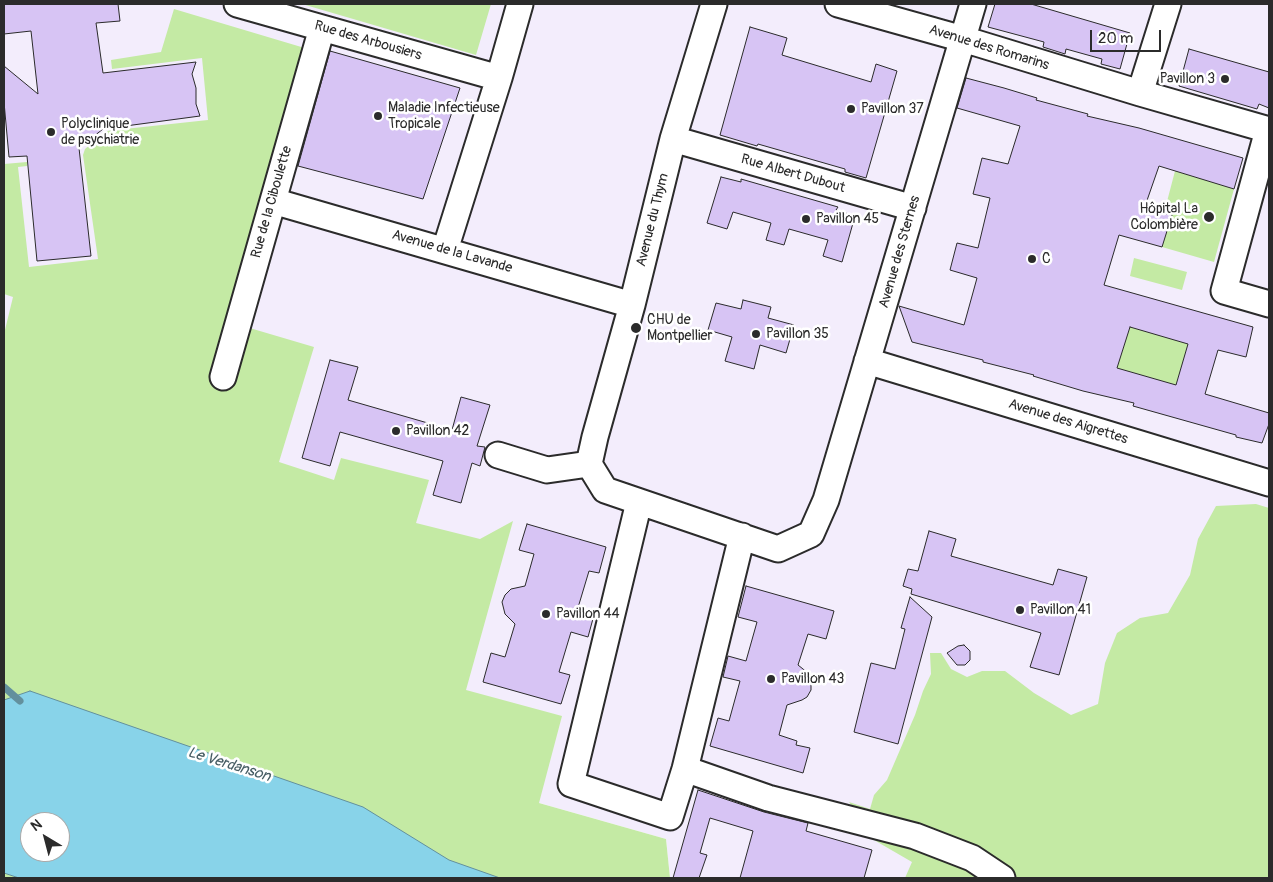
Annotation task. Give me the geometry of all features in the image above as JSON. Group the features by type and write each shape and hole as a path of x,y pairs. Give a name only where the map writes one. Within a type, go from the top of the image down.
{"lane":[{"name":"Rue des Arbousiers","path":"237,4 499,78"},
{"path":"446,250 520,4"},
{"name":"Avenue du Thym","path":"589,464 632,305 673,139 714,4"},
{"name":"Avenue des Romarins","path":"838,4 962,39 1140,94 1269,130"},
{"name":"Avenue des Sternes","path":"589,464 605,490 778,549 811,534 826,500 973,4"},
{"path":"1140,94 1168,4"},
{"name":"Rue de la Ciboulette","path":"224,377 322,28"},
{"path":"1269,130 1224,291 1269,304"},
{"name":"Rue Albert Dubout","path":"673,139 913,208"},
{"name":"Avenue de la Lavande","path":"273,200 632,305"},
{"name":"Avenue des Aigrettes","path":"868,361 1269,483"},
{"path":"498,455 547,470 589,464"},
{"path":"639,502 571,784 670,817 685,769 742,536"},
{"path":"685,769 768,798 915,836 972,858 1002,878"}],"shaded area":[{"name":"CHU de Montpellier","path":"4,4 1269,4 1269,878 670,878 666,839 4,651"}],"green space":[{"path":"302,4 491,4 476,55"},
{"path":"174,9 308,49 226,321 314,347 279,462 334,480 341,458 429,480 416,523 480,539 513,521 466,690 562,716 539,803 666,839 670,878 4,878 4,334 13,297 4,294 4,164 27,162 27,166 18,167 29,267 98,259 83,155 85,149 106,131 208,120 202,58 112,69 111,60 161,52"},
{"path":"1175,171 1234,189 1214,262 1162,247 1171,216 1164,213"},
{"path":"1134,258 1187,272 1182,290 1130,276"},
{"path":"1130,327 1188,344 1176,385 1117,368"},
{"path":"1256,504 1269,508 1269,878 905,878 912,862 874,840 849,802 870,809 874,795 887,780 931,674 930,653 941,653 951,669 967,677 982,671 1005,671 1034,693 1071,715 1098,704 1105,663 1117,633 1140,618 1168,613 1190,575 1198,539 1216,506"}],"water":[{"path":"30,691 363,807 449,860 500,878 19,878 4,873 4,700"}],"building":[{"name":"Polyclinique de psychiatrie","path":"4,4 118,4 120,21 96,23 103,73 196,62 192,74 196,88 196,104 200,116 103,129 79,148 91,256 37,261 27,156 9,157 4,102 4,66 38,94 31,31 4,34"},
{"path":"995,4 1031,4 1130,33 1120,69 1101,64 1102,59 1066,49 1065,54 1043,47 1044,42 988,27"},
{"name":"Pavillon 37","path":"750,27 787,38 782,55 871,82 876,64 897,71 866,178 845,172 845,169 720,135"},
{"name":"Pavillon 3","path":"1189,49 1269,72 1269,108 1259,104 1257,109 1179,86"},
{"name":"Maladie Infectieuse Tropicale","path":"330,51 460,88 423,199 298,166"},
{"name":"C","path":"966,78 1088,114 1087,116 1139,128 1243,158 1234,189 1159,166 1144,209 1172,215 1162,247 1119,235 1104,285 1253,327 1246,357 1218,350 1205,394 1269,413 1269,424 1262,443 1133,406 1134,403 1083,391 1034,375 983,362 983,360 912,342 899,306 964,325 977,278 950,270 957,243 978,248 990,198 973,194 982,158 1008,164 1020,126 957,108","holes":["1130,327 1188,344 1176,385 1117,368"]},
{"name":"Pavillon 45","path":"721,177 741,182 741,179 838,207 836,210 855,216 842,262 823,256 828,240 789,229 784,245 766,240 771,223 733,212 727,229 707,223"},
{"name":"Pavillon 35","path":"743,300 771,307 768,318 794,325 786,353 760,345 754,369 725,361 732,337 708,330 716,303 741,309"},
{"name":"Pavillon 42","path":"330,360 358,367 348,400 452,430 461,397 490,405 477,446 485,447 480,466 472,463 461,503 433,495 443,461 340,432 330,466 302,458"},
{"name":"Pavillon 44","path":"527,524 606,547 599,573 589,571 577,611 594,615 588,637 571,632 559,672 570,675 561,704 483,682 491,653 505,657 515,624 505,614 502,602 505,595 511,589 525,586 534,554 519,550"},
{"name":"Pavillon 41","path":"929,531 956,539 951,556 1053,585 1058,569 1087,577 1059,675 1030,667 1041,633 911,594 912,589 903,586 908,569 918,571"},
{"name":"Pavillon 43","path":"746,586 834,611 826,639 808,634 798,665 808,673 811,679 811,690 807,697 787,705 779,735 797,741 796,745 810,748 803,773 710,746 718,718 729,721 740,681 723,677 728,656 746,661 757,622 738,617"},
{"path":"910,597 932,617 898,744 854,732 871,663 895,669 905,629 901,628"},
{"path":"964,645 970,651 970,660 965,665 957,665 947,653 958,646"},
{"path":"698,790 764,812 808,823 806,831 872,850 864,878 740,878 753,831 710,818 700,853 707,855 699,878 673,878"}],"waterway":[{"name":"Le Verdanson","path":"4,687 20,701"}],"place":[{"name":"Pavillon 3","path":"1225,79"},
{"name":"Pavillon 37","path":"851,109"},
{"name":"Maladie Infectieuse Tropicale","path":"378,116"},
{"name":"Polyclinique de psychiatrie","path":"51,132"},
{"name":"Hôpital La Colombière","path":"1209,217"},
{"name":"Pavillon 45","path":"806,219"},
{"name":"C","path":"1032,259"},
{"name":"CHU de Montpellier","path":"636,328"},
{"name":"Pavillon 35","path":"756,334"},
{"name":"Pavillon 42","path":"396,431"},
{"name":"Pavillon 41","path":"1020,610"},
{"name":"Pavillon 44","path":"546,614"},
{"name":"Pavillon 43","path":"771,679"}]}
